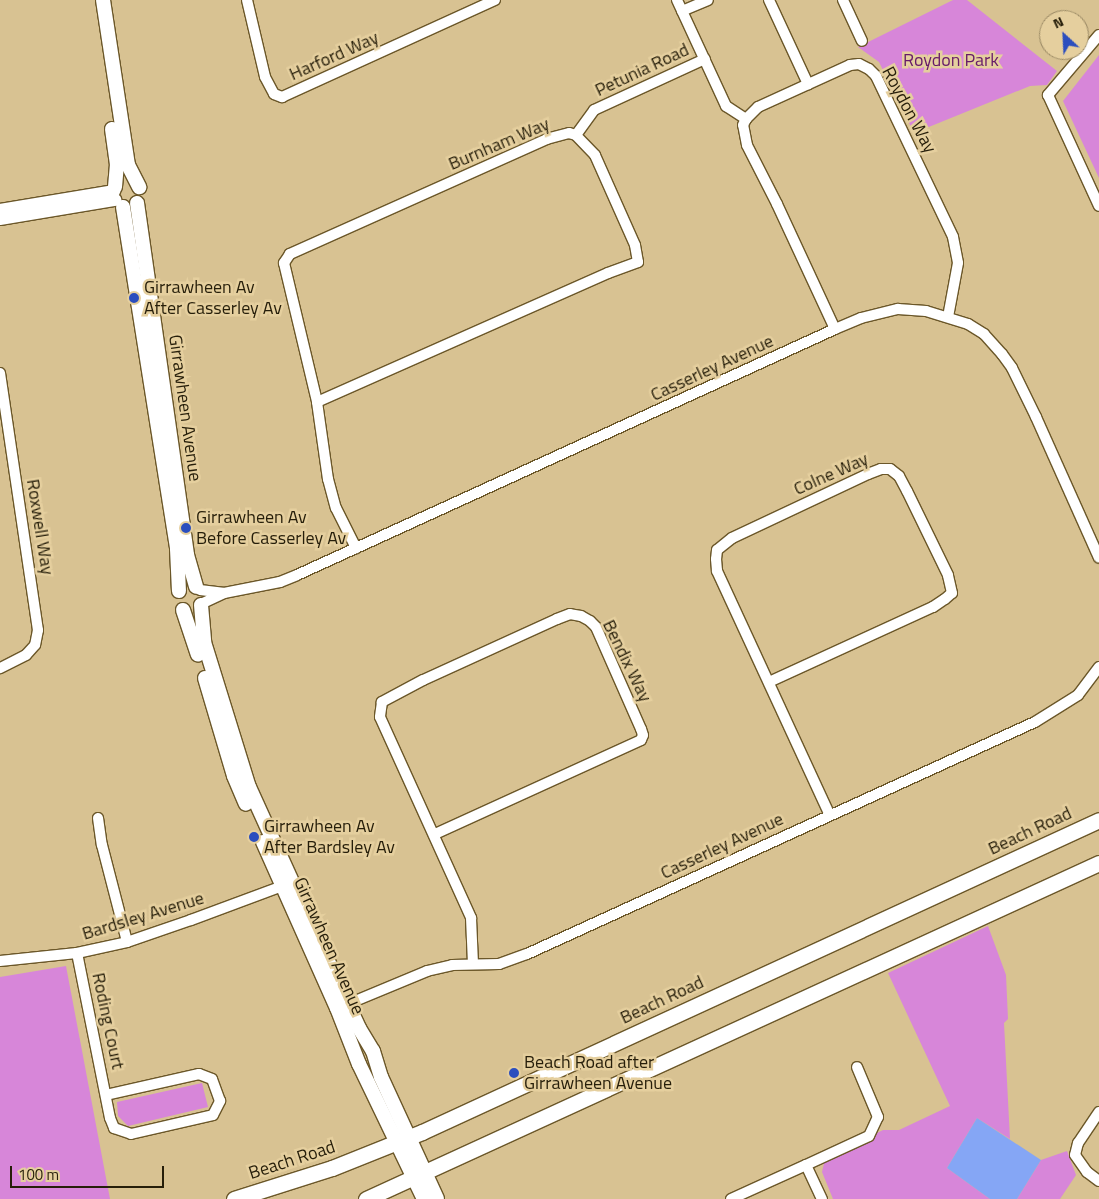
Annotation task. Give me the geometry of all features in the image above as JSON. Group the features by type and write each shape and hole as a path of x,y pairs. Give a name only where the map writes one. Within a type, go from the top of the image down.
{"main road":[{"name":"Girrawheen Avenue","path":"94,0 117,164 117,197 177,549 178,591 176,600 183,610 190,627 234,776 343,1006 373,1051 403,1139 420,1176"},
{"path":"103,0 128,165 139,187"},
{"path":"137,204 131,207 117,197 127,180 139,187"},
{"name":"Girrawheen Avenue","path":"139,187 141,196 137,204 187,555 200,596 204,642 240,764 286,884"},
{"path":"178,591 187,586 200,596 192,612 183,610"},
{"name":"Beach Road","path":"234,1199 332,1168 403,1139 1099,820"},
{"path":"366,1199 420,1176 1099,863"},
{"path":"420,1176 424,1199"},
{"path":"420,1176 437,1199"}],"street":[{"name":"Harford Way","path":"247,0 265,77 274,94 282,97 495,0"},
{"path":"677,0 726,106 746,119 743,133 747,145 777,204 835,329"},
{"path":"682,11 708,0"},
{"path":"769,0 808,84"},
{"path":"845,1 862,41"},
{"path":"1099,35 1048,96 1099,206"},
{"name":"Petunia Road","path":"576,135 594,110 705,59"},
{"name":"Roydon Way","path":"746,119 758,107 850,65 859,64 869,69 876,76 942,212 957,251 958,263 948,317"},
{"name":"Burnham Way","path":"317,402 599,277 638,262 635,245 594,154 576,135 570,133 547,139 290,254 284,263 317,402 328,479 336,508 356,548"},
{"path":"0,210 117,197"},
{"path":"0,219 117,197"},
{"name":"Casserley Avenue","path":"200,596 280,582 835,329 860,318 898,309 926,311 948,317 984,334 1012,368 1099,558"},
{"name":"Roxwell Way","path":"0,373 38,630 35,645 26,654 0,668"},
{"name":"Colne Way","path":"770,682 933,607 946,599 952,592 948,575 908,491 899,476 890,469 881,469 868,474 732,538 718,550 716,559 717,571 830,815"},
{"name":"Bendix Way","path":"434,834 641,740 641,729 596,627 590,621 570,614 557,619 424,680 382,702 380,717 471,918 473,964"},
{"name":"Casserley Avenue","path":"343,1006 427,971 473,964 499,964 527,954 1051,713 1078,695 1099,667"},
{"path":"98,818 102,845 127,942"},
{"name":"Bardsley Avenue","path":"0,961 77,953 127,942 192,920 286,884"},
{"name":"Roding Court","path":"77,953 106,1095 114,1128 130,1134 213,1115 220,1101 212,1079 199,1074 106,1095"},
{"path":"731,1199 868,1136 878,1117 857,1066"},
{"path":"1099,1112 1078,1143 1074,1155 1087,1172 1099,1181"},
{"path":"806,1165 822,1199"}],"green space":[{"name":"Roydon Park","path":"953,0 967,0 1039,57 1039,60 1043,60 1057,71 1047,85 1030,86 914,133 879,62 858,47"},
{"path":"1099,55 1099,178 1063,101"},
{"path":"988,926 1006,975 1008,1019 1004,1023 1010,1139 977,1118 947,1168 990,1199 833,1199 822,1172 825,1159 883,1130 899,1130 950,1106 888,973"},
{"path":"66,966 110,1199 0,1199 0,977"},
{"path":"202,1083 208,1107 128,1126 118,1116 117,1102"},
{"path":"1067,1151 1076,1175 1060,1199 1017,1199 1041,1160"}],"water":[{"path":"977,1118 1041,1160 1017,1199 990,1199 947,1168"}],"place":[{"name":"Girrawheen Av After Casserley Av","path":"134,298"},
{"name":"Girrawheen Av Before Casserley Av","path":"186,528"},
{"name":"Girrawheen Av After Bardsley Av","path":"254,837"},
{"name":"Beach Road after Girrawheen Avenue","path":"514,1073"}]}
